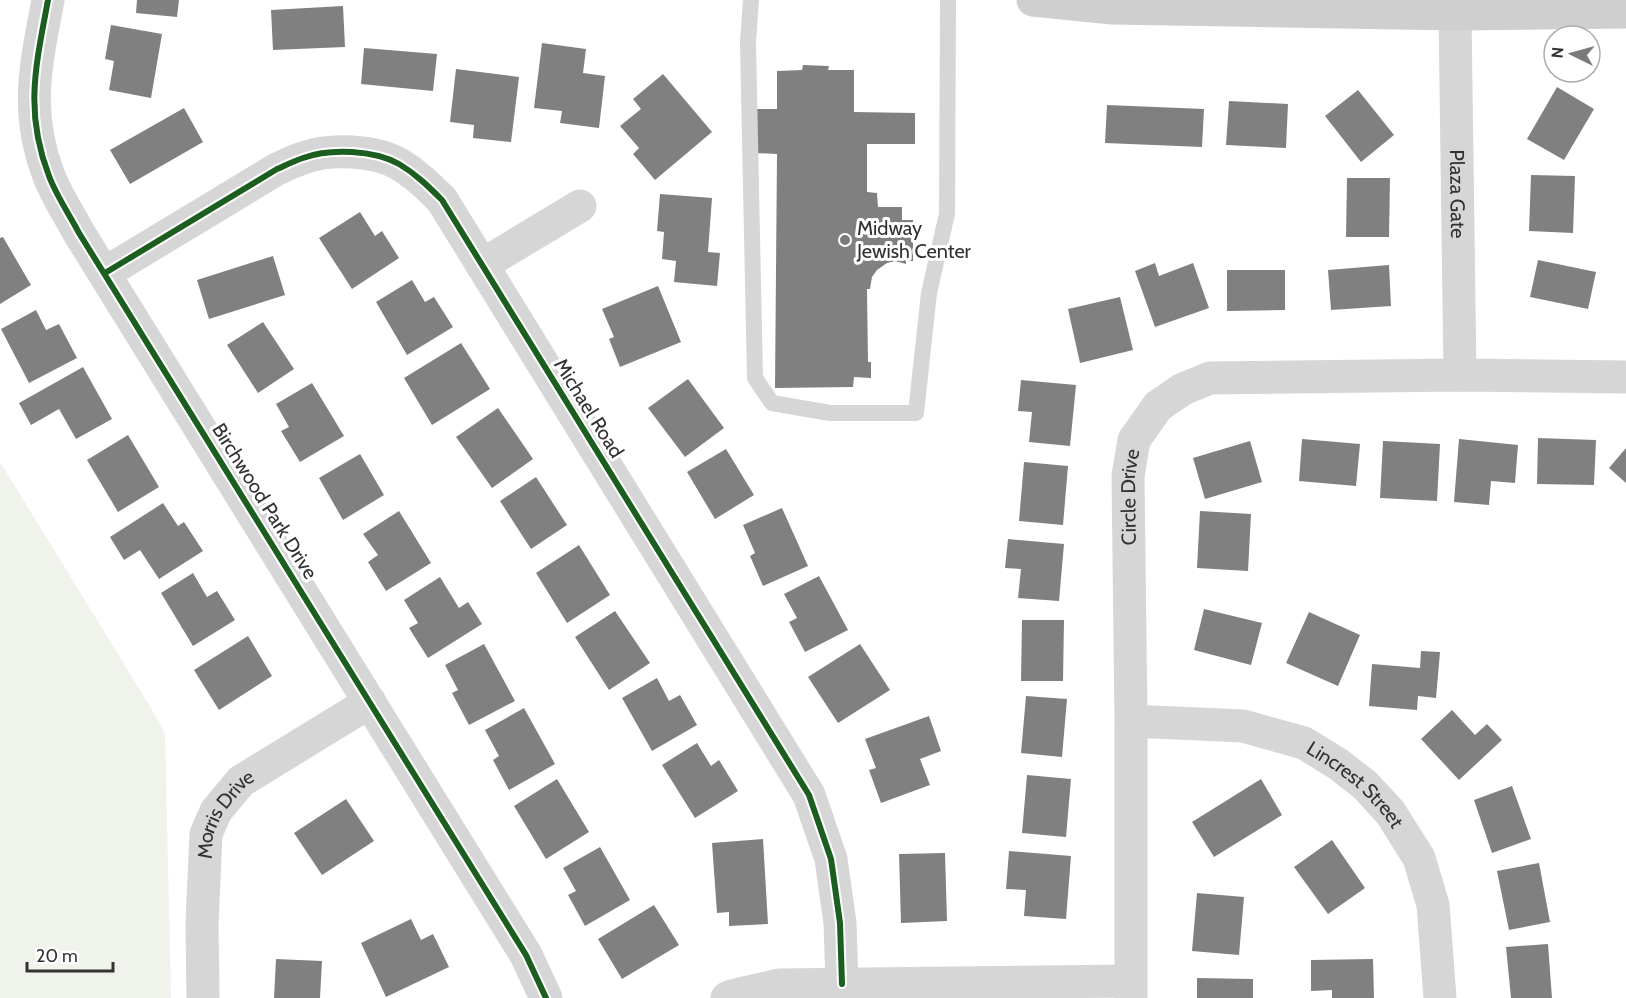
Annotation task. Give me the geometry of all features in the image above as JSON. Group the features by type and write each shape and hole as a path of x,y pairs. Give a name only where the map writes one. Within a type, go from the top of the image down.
{"main road":[{"path":"1034,0 1112,8 1455,14 1626,12"}],"street":[{"name":"Birchwood Park Drive","path":"48,0 33,84 37,140 49,178 79,232 526,954 546,998"},
{"name":"Plaza Gate","path":"1455,14 1460,375"},
{"name":"Michael Road","path":"105,273 277,169 304,157 331,152 362,152 398,163 426,183 442,200 808,795 831,859 840,923 842,984"},
{"path":"482,265 580,206"},
{"name":"Circle Drive","path":"1130,989 1131,721 1128,476 1134,440 1158,406 1183,388 1210,378 1460,375 1626,377"},
{"name":"Morris Drive","path":"203,998 202,923 206,834 216,811 241,781 370,702"},
{"name":"Lincrest Street","path":"1131,721 1243,726 1304,743 1338,764 1365,785 1390,812 1419,858 1433,905 1440,998"},
{"path":"726,998 779,985 1130,989"}],"lane":[{"path":"752,0 748,42 755,378 772,403 830,413 916,413 929,293 947,214 948,0"}],"shaded area":[{"path":"0,462 165,734 171,998 0,998"}],"building":[{"path":"137,0 179,0 177,17 136,13"},
{"path":"343,6 345,47 273,50 271,10"},
{"path":"111,25 162,34 151,98 109,90 114,61 105,59"},
{"path":"542,43 586,49 583,73 605,76 599,128 560,123 562,111 534,108"},
{"path":"364,48 437,54 433,91 361,84"},
{"name":"Midway Jewish Center","path":"803,65 829,66 828,70 854,70 854,112 915,113 915,144 867,144 867,192 877,193 878,207 902,207 902,220 913,220 913,261 906,261 906,264 895,261 887,263 872,277 870,289 867,289 868,362 871,362 871,378 854,377 853,387 775,388 777,154 755,153 755,109 777,109 777,71 802,70"},
{"path":"456,69 519,77 511,142 473,138 474,125 450,122"},
{"path":"663,74 712,132 655,180 633,154 639,148 620,126 641,109 633,99"},
{"path":"1557,87 1594,109 1564,160 1527,139"},
{"path":"1358,90 1394,135 1361,162 1325,116"},
{"path":"1229,101 1288,104 1286,148 1226,145"},
{"path":"1107,105 1204,109 1202,147 1105,143"},
{"path":"184,108 203,142 130,184 110,150"},
{"path":"1531,175 1575,176 1573,233 1529,231"},
{"path":"1347,178 1390,178 1389,237 1346,237"},
{"path":"660,194 712,198 708,252 720,253 717,286 674,282 676,261 662,259 664,232 657,231"},
{"path":"360,212 375,236 382,231 399,258 352,289 319,238"},
{"path":"3,237 31,285 0,304 0,238"},
{"path":"273,256 285,295 209,319 197,280"},
{"path":"1538,260 1596,272 1588,309 1530,297"},
{"path":"1155,263 1159,276 1193,263 1209,308 1155,327 1135,271"},
{"path":"1389,265 1391,306 1331,310 1328,270"},
{"path":"1227,270 1285,270 1285,310 1227,311"},
{"path":"412,280 425,302 434,297 453,327 407,355 376,302"},
{"path":"658,286 681,342 620,367 609,339 614,337 602,309"},
{"path":"1120,297 1133,350 1080,363 1068,309"},
{"path":"36,310 46,330 59,324 77,358 29,383 1,329"},
{"path":"263,322 294,369 258,393 227,345"},
{"path":"461,343 490,389 432,425 404,378"},
{"path":"83,367 112,419 76,439 59,409 31,425 19,403"},
{"path":"688,379 724,428 685,457 648,408"},
{"path":"1021,380 1076,385 1070,446 1029,442 1032,412 1018,411"},
{"path":"312,383 344,436 300,462 281,431 289,427 276,404"},
{"path":"498,408 533,459 492,488 456,437"},
{"path":"128,435 159,487 118,512 87,460"},
{"path":"1538,438 1596,440 1594,485 1537,484"},
{"path":"1302,439 1360,444 1356,486 1299,481"},
{"path":"1459,439 1518,445 1515,483 1491,481 1489,505 1454,502"},
{"path":"1250,441 1262,482 1205,499 1193,458"},
{"path":"1383,441 1440,444 1437,501 1380,498"},
{"path":"1626,448 1626,483 1609,468"},
{"path":"726,449 754,495 715,519 687,472"},
{"path":"360,454 384,495 343,520 319,478"},
{"path":"1024,462 1068,466 1063,525 1019,521"},
{"path":"536,477 567,525 531,549 500,501"},
{"path":"163,503 178,526 184,522 203,551 159,579 140,550 124,560 110,537"},
{"path":"782,508 808,566 763,586 750,556 755,553 743,525"},
{"path":"399,511 431,563 386,591 368,562 378,555 363,534"},
{"path":"1200,511 1251,514 1248,571 1197,568"},
{"path":"1008,539 1064,544 1059,601 1018,598 1021,569 1005,568"},
{"path":"579,545 610,595 567,623 536,573"},
{"path":"193,573 207,597 217,591 235,620 193,646 161,593"},
{"path":"819,576 848,630 805,652 789,622 797,618 784,594"},
{"path":"440,577 459,608 468,602 482,624 428,658 409,628 418,623 404,600"},
{"path":"1204,609 1262,623 1251,665 1194,650"},
{"path":"615,611 650,663 609,690 575,637"},
{"path":"1309,612 1360,635 1338,686 1286,663"},
{"path":"1022,620 1064,620 1063,681 1021,681"},
{"path":"248,636 272,676 219,710 194,670"},
{"path":"484,644 515,701 469,725 452,693 458,690 445,665"},
{"path":"860,644 890,690 838,723 808,677"},
{"path":"1421,651 1440,652 1436,698 1418,696 1417,710 1369,706 1372,664 1420,668"},
{"path":"657,678 669,701 680,695 697,725 652,751 622,698"},
{"path":"1026,696 1067,699 1062,757 1021,753"},
{"path":"524,708 555,764 509,790 493,760 499,756 485,730"},
{"path":"1452,710 1475,735 1487,724 1502,740 1459,780 1421,739"},
{"path":"929,716 941,751 920,759 930,785 881,803 869,770 876,768 865,739"},
{"path":"697,743 711,766 719,760 738,791 695,818 662,765"},
{"path":"1027,775 1071,779 1066,837 1022,833"},
{"path":"557,779 589,832 546,859 514,806"},
{"path":"1261,779 1282,815 1214,857 1192,822"},
{"path":"1512,786 1531,839 1492,853 1474,800"},
{"path":"346,799 374,841 322,875 294,833"},
{"path":"763,839 768,924 729,926 729,912 717,913 712,843"},
{"path":"1332,840 1365,888 1328,914 1294,867"},
{"path":"600,847 630,900 585,926 568,895 576,891 563,868"},
{"path":"1009,851 1071,856 1066,919 1024,916 1026,890 1006,889"},
{"path":"945,853 947,921 901,923 899,854"},
{"path":"1539,863 1550,922 1509,930 1497,871"},
{"path":"1197,893 1244,897 1239,955 1192,951"},
{"path":"654,905 679,945 622,979 598,939"},
{"path":"411,919 421,940 433,934 449,967 386,997 361,943"},
{"path":"1548,944 1552,998 1511,998 1506,947"},
{"path":"276,959 322,961 320,998 274,998"},
{"path":"1373,959 1374,998 1332,998 1332,990 1311,991 1311,960"},
{"path":"1197,978 1253,979 1253,998 1197,998"}],"cycle path":[{"path":"48,0 36,67 35,109 41,152 55,190 79,233 526,955 546,998"},
{"path":"105,273 277,169 314,155 352,152 389,159 417,176 432,190 442,200 809,795 831,859 840,923 842,984"}],"place":[{"name":"Midway Jewish Center","path":"845,240"}]}
